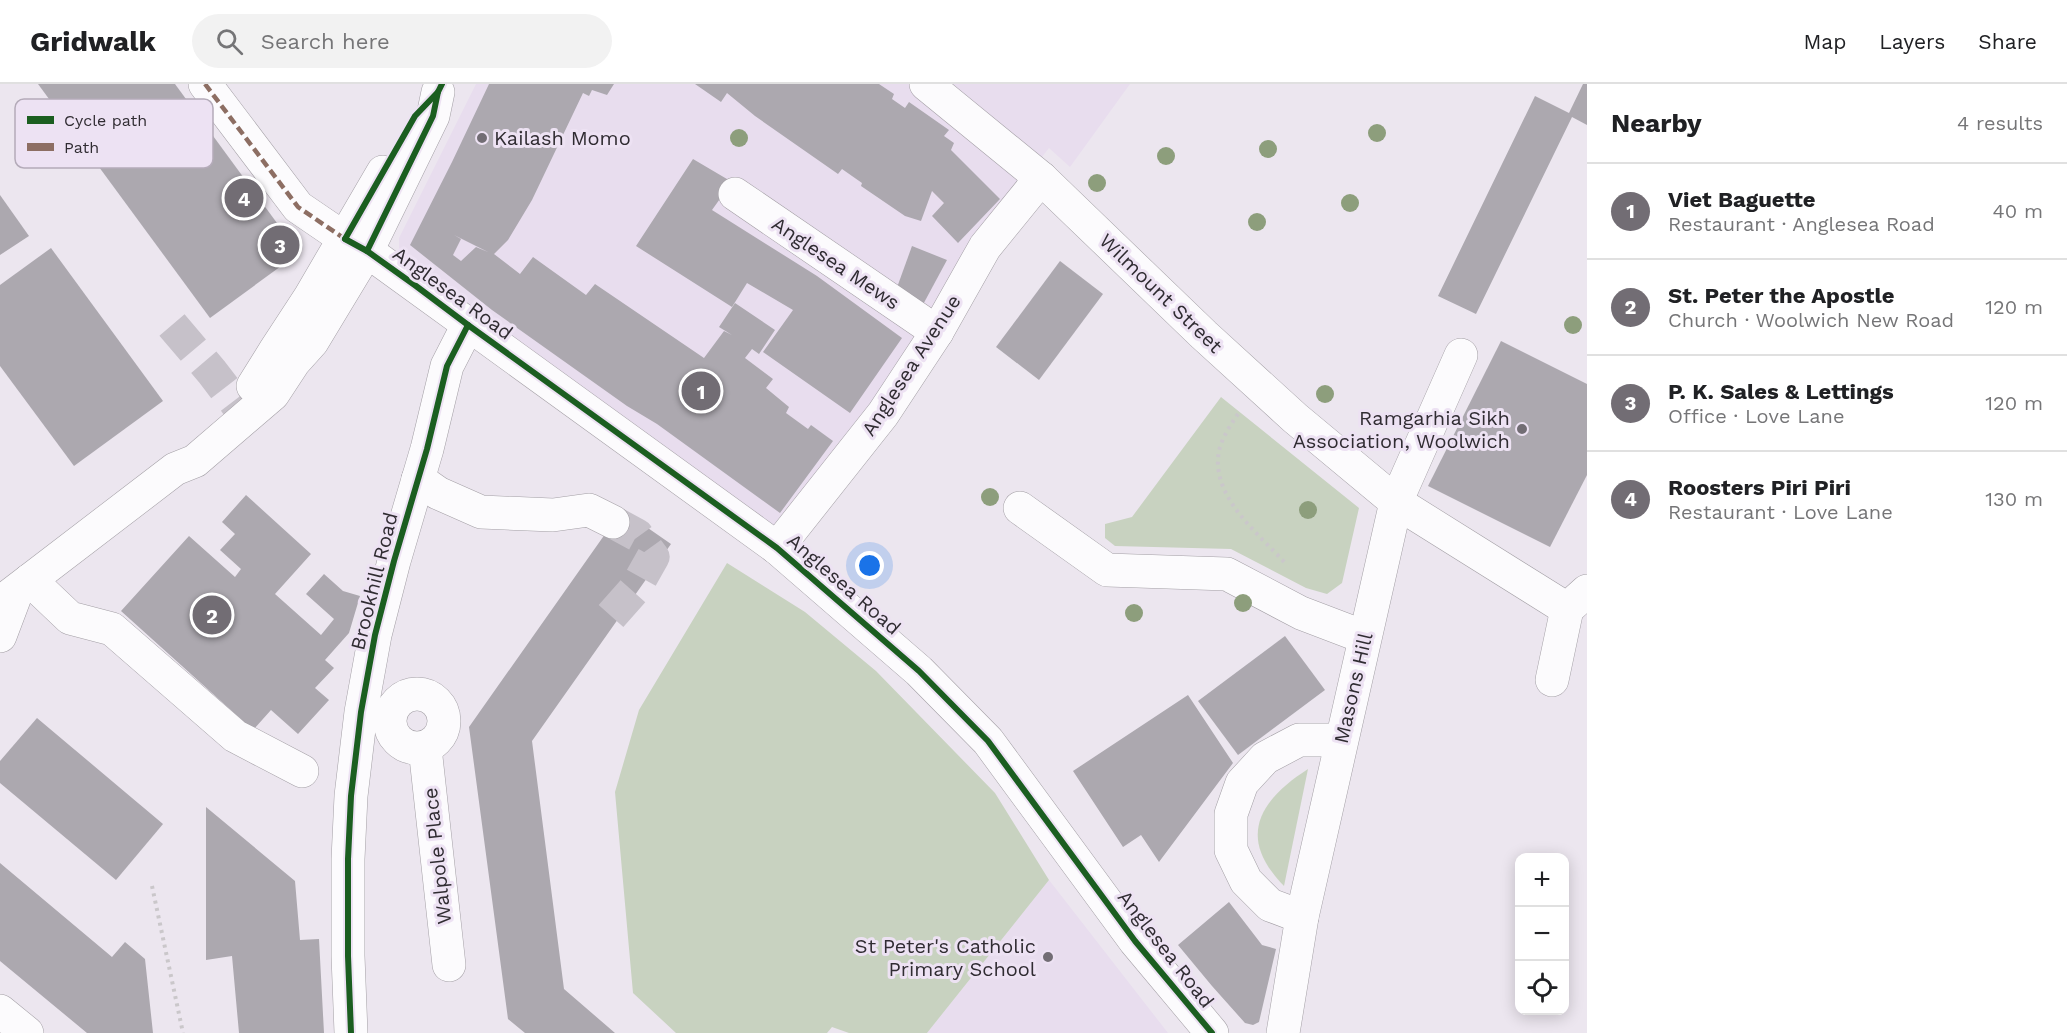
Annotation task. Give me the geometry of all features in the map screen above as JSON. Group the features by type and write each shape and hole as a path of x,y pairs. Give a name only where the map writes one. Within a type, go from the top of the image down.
{"street":[{"name":"Anglesea Road","path":"205,84 298,207 356,245 777,548 919,671 988,741 1135,941 1212,1033"},
{"name":"Wilmount Street","path":"926,84 1041,178 1258,385 1396,502 1577,600"},
{"path":"0,636 16,591 175,469 180,454 215,427 273,394 294,362 312,342 356,245 433,116 440,88"},
{"name":"Anglesea Avenue","path":"777,548 883,414 938,332 985,247 1041,178"},
{"name":"Anglesea Mews","path":"735,194 938,332"},
{"name":"Brookhill Road","path":"351,1033 348,858 351,796 376,714 375,635 447,366 468,326"},
{"name":"Masons Hill","path":"1283,1033 1302,917 1396,502 1461,355"},
{"path":"418,479 438,493 481,512 553,514 589,510 614,522"},
{"path":"1020,508 1107,570 1227,574 1301,613 1364,637"},
{"path":"16,591 70,618 112,629 235,736 302,771"},
{"path":"1552,680 1577,600"},
{"path":"419,694 428,696 437,702 442,710 443,729 435,741 425,747 407,747 399,742 391,727 376,714 394,707 401,699 409,696 419,694"},
{"path":"1302,917 1269,906 1245,881 1231,850 1231,814 1242,783 1265,758 1299,740 1341,740"},
{"name":"Walpole Place","path":"425,747 449,965"},
{"path":"0,1011 27,1033"}],"path":[{"path":"1258,385 1227,430 1220,448 1218,468 1222,486 1230,502 1310,590 1301,613"},
{"path":"152,886 183,1033"}],"shaded area":[{"path":"476,84 1130,84 1070,167 1049,148 969,250 920,335 779,529 474,313 406,260 399,250 399,238"},
{"name":"St Peter's Catholic Primary School","path":"1049,880 1168,1033 927,1033"}],"green space":[{"path":"1221,397 1359,508 1342,583 1327,594 1306,588 1231,549 1115,546 1105,538 1105,524 1132,517"},
{"path":"727,563 805,612 876,671 995,793 1049,880 927,1033 849,1033 832,1027 827,1033 676,1033 633,993 615,792 639,710"},
{"path":"1308,769 1284,886 1269,869 1261,852 1258,836 1260,822 1266,807 1277,794"}],"building":[{"path":"38,84 175,84 186,99 49,99"},
{"path":"489,84 614,84 607,95 592,90 589,96 583,93 532,200 508,240 494,254 520,274 533,257 586,295 595,284 704,358 724,331 732,335 719,327 735,303 775,330 759,354 752,349 745,358 773,379 766,388 789,407 786,413 808,429 811,425 833,441 780,513 657,424 627,406 492,310 410,245","holes":["454,235 488,252 476,247 461,261 453,255 461,239"]},
{"path":"695,84 879,84 894,94 892,99 905,108 909,102 949,130 944,136 954,143 951,150 1000,199 958,243 932,216 944,203 932,191 921,221 905,216 861,186 862,183 842,169 838,174 755,116 727,93 721,102"},
{"path":"1583,84 1587,84 1587,125 1572,117 1476,314 1438,296 1535,96 1569,113"},
{"path":"213,136 299,253 210,318 100,168 213,168"},
{"path":"693,159 732,182 712,210 817,276 902,338 850,413 763,352 793,310 747,283 732,307 636,246"},
{"path":"0,195 29,236 0,255"},
{"path":"912,246 947,260 919,312 895,293"},
{"path":"51,248 163,401 74,466 0,366 0,285"},
{"path":"1060,261 1103,294 1039,380 996,347"},
{"name":"Ramgarhia Sikh Association, Woolwich","path":"1501,341 1587,384 1587,475 1550,547 1428,486"},
{"path":"246,495 311,554 275,594 321,635 334,619 306,594 324,574 343,591 360,596 349,633 325,660 334,668 315,688 329,700 298,734 271,710 253,730 121,611 189,536 235,577 241,569 220,550 235,534 222,522"},
{"path":"622,510 671,544 532,741 564,989 615,1033 525,1033 508,1019 469,727"},
{"path":"1285,636 1325,690 1238,755 1198,701"},
{"path":"1188,695 1233,763 1159,862 1141,835 1123,847 1073,771"},
{"path":"37,718 163,824 116,880 0,783 0,761"},
{"path":"206,807 295,881 300,940 319,939 324,1033 239,1033 232,956 206,960"},
{"path":"0,863 112,957 125,942 145,959 153,1033 87,1033 0,961"},
{"path":"1229,902 1262,945 1276,949 1259,1022 1253,1025 1245,1023 1178,945"}],"tunnel":[{"path":"172,325 238,406"},
{"path":"611,616 635,589 653,557 637,535 613,522"}],"marked path":[{"path":"205,84 298,207 345,239"}],"cycle path":[{"path":"345,239 415,116 438,92 442,84"},
{"path":"367,251 433,116 438,92"},
{"path":"345,239 367,251 416,286 777,548 919,671 988,741 1135,941 1212,1033"},
{"path":"351,1033 348,859 351,796 361,712 375,635 427,449 447,366 468,325"}],"place":[{"name":"Kailash Momo","path":"482,138"},
{"name":"Roosters Piri Piri","path":"244,198"},
{"name":"P. K. Sales & Lettings","path":"280,245"},
{"name":"Viet Baguette","path":"701,391"},
{"name":"Ramgarhia Sikh Association, Woolwich","path":"1522,429"},
{"name":"St. Peter the Apostle","path":"212,615"},
{"name":"St Peter's Catholic Primary School","path":"1048,957"}]}
